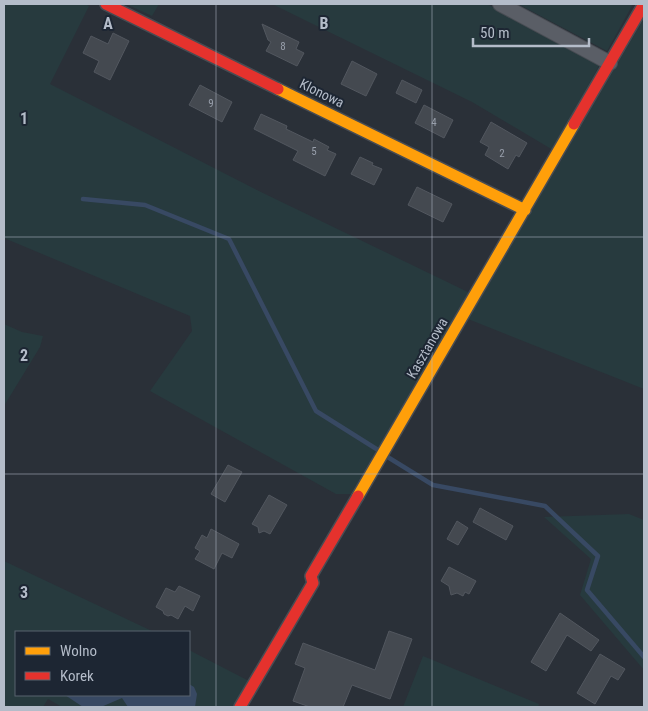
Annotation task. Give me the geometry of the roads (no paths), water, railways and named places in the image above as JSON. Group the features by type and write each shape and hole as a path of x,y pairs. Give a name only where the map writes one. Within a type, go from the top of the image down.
{"street":[{"name":"Klonowa","path":"106,4 525,210"},
{"path":"500,4 610,62"},
{"name":"Kasztanowa","path":"240,707 313,583 311,576 644,4"}],"water":[{"path":"190,685 194,687 197,694 195,707 128,707 122,698 101,707 83,707 66,696 190,696"}],"waterway":[{"path":"83,199 145,205 229,239 316,411 378,450"},
{"path":"386,456 433,485 545,506 598,556 587,590 644,657"}]}
